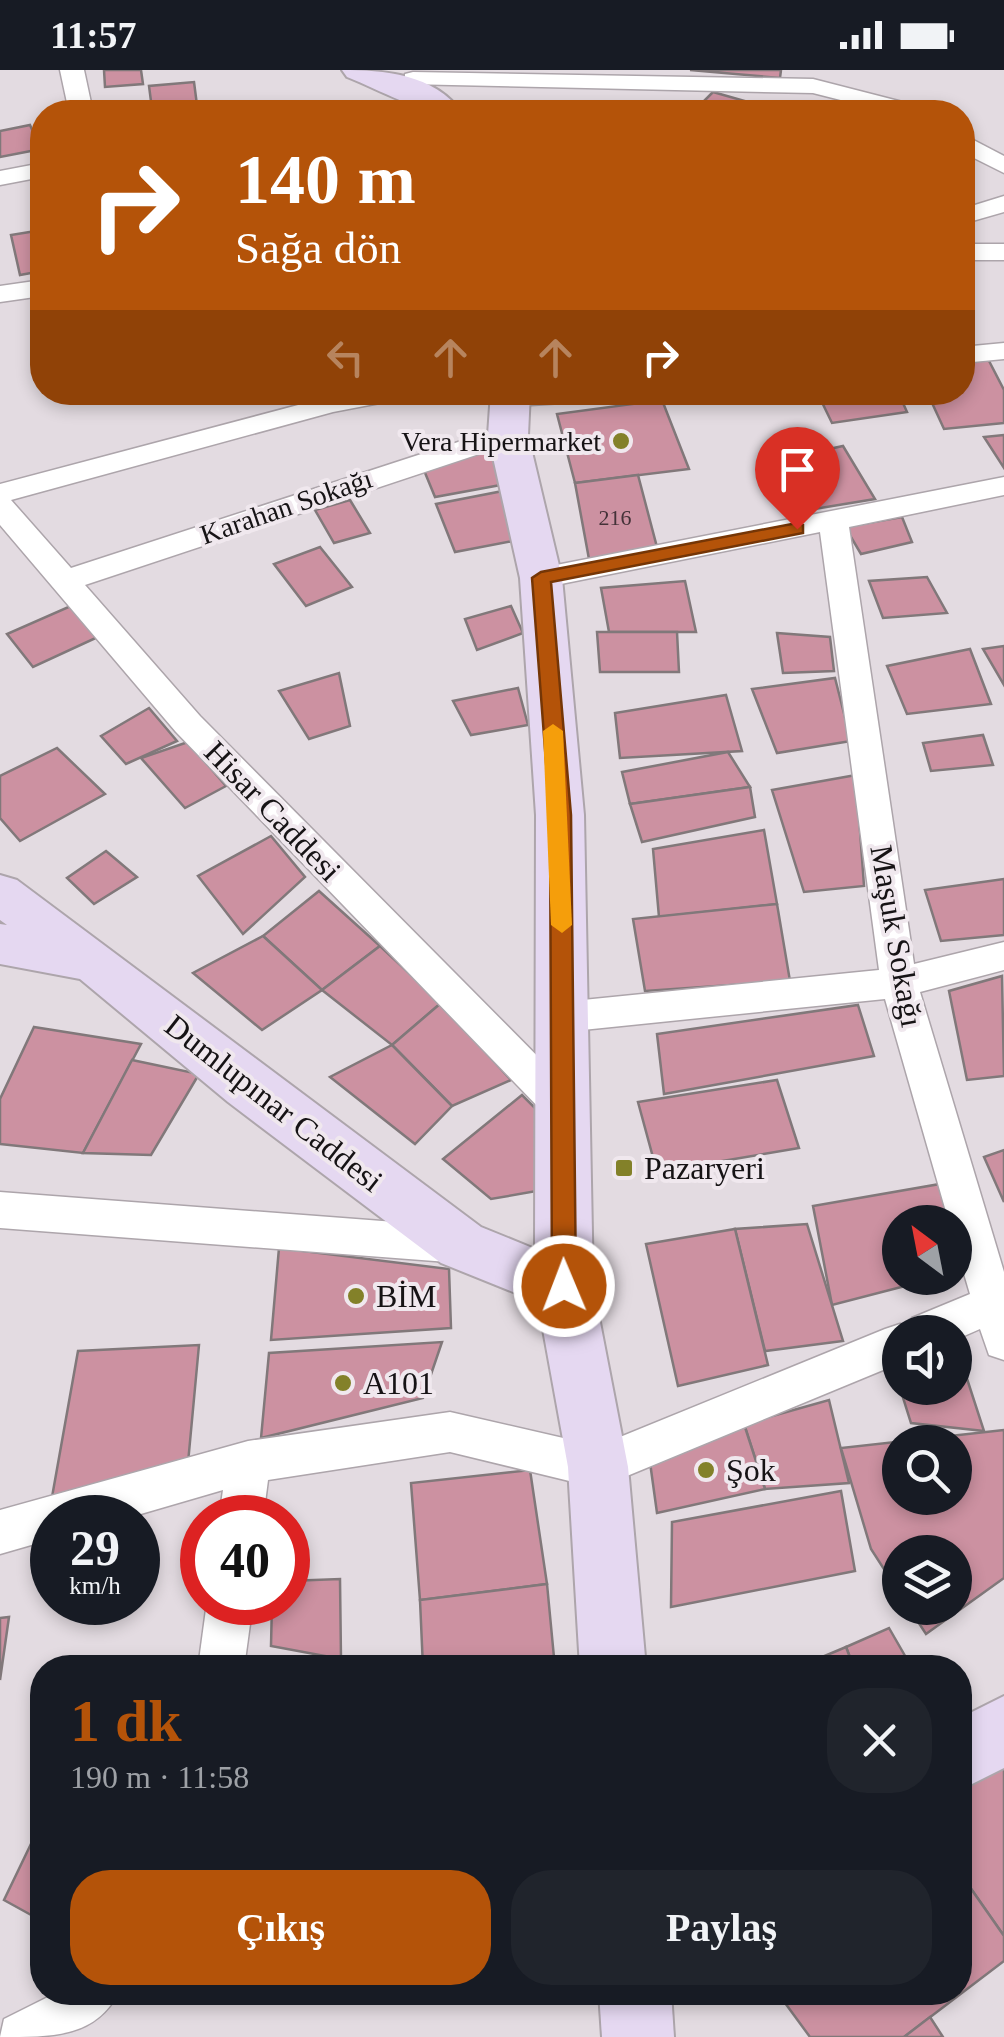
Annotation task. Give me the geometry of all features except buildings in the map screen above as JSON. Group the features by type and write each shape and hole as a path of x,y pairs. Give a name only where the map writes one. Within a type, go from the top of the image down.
{"street":[{"path":"72,70 78,100"},
{"path":"358,70 423,96 814,78 879,100"},
{"path":"787,100 814,78"},
{"path":"975,149 1004,166"},
{"path":"0,178 30,172"},
{"path":"975,213 1004,204"},
{"path":"975,252 1004,252"},
{"path":"0,294 30,290"},
{"path":"975,353 1004,350"},
{"path":"0,494 327,405"},
{"path":"510,409 541,578 560,815 564,1286 598,1467 611,1655"},
{"name":"Karahan Sokağı","path":"64,580 510,409"},
{"path":"541,578 1004,486"},
{"name":"Hisar Caddesi","path":"0,506 188,724 560,1103"},
{"name":"Maşuk Sokağı","path":"833,522 899,983 1000,1315"},
{"name":"Dumlupınar Caddesi","path":"0,894 95,962 246,1086 460,1246 564,1286"},
{"path":"0,944 95,962"},
{"path":"562,1016 899,983 1004,956"},
{"path":"0,1210 460,1246"},
{"path":"972,1321 1000,1315"},
{"path":"0,1532 248,1462 450,1432 598,1467 882,1350"},
{"path":"244,1495 248,1462"},
{"path":"223,1655 227,1625"},
{"path":"972,1750 1004,1729"},
{"path":"22,2037 87,2005"},
{"path":"636,2005 638,2037"}],"slow traffic":[{"path":"553,731 560,815 562,925"}],"place":[{"name":"Vera Hipermarket","path":"621,441"},
{"name":"Pazaryeri","path":"624,1168"},
{"name":"BİM","path":"356,1296"},
{"name":"A101","path":"343,1383"},
{"name":"Şok","path":"706,1470"}],"route":[{"path":"564,1286 560,815 541,578 797,529"}]}
